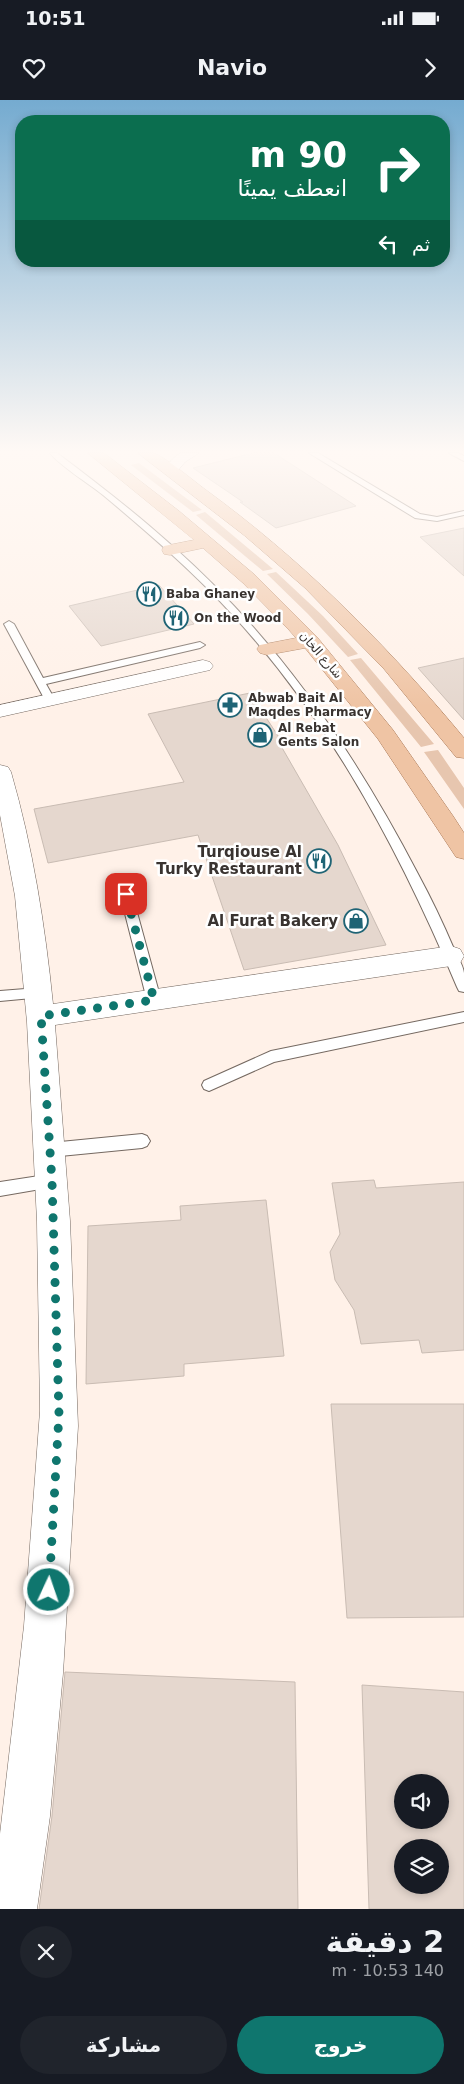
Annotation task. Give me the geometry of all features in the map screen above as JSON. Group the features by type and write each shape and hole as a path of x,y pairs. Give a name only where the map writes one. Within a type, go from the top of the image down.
{"main road":[{"name":"شارع الخان","path":"202,537 267,597 310,641 357,696 464,852"},
{"path":"257,537 331,603 401,675 464,752"},
{"path":"170,550 207,542"},
{"path":"267,649 310,641"}],"street":[{"path":"0,711 203,666"},
{"path":"0,772 21,852 29,903 39,1004 51,1166 58,1424 48,1610 13,1909"},
{"path":"39,1004 154,1000 451,956"}],"lane":[{"path":"156,537 232,609 267,649 331,735 391,832 451,956 464,988"},
{"path":"9,624 50,700"},
{"path":"40,682 200,645"},
{"path":"126,894 154,1000"},
{"path":"0,996 39,1004"},
{"path":"209,1085 271,1057 464,1017"},
{"path":"0,1190 51,1166 142,1141"}],"shaded area":[{"path":"223,537 235,537 273,569 263,571"},
{"path":"276,572 323,616 358,654 348,657 267,574"},
{"path":"361,658 434,744 421,747 350,660"},
{"path":"438,750 464,788 464,809 424,752"}],"building":[{"path":"420,537 464,537 464,576"},
{"path":"159,585 194,624 101,646 69,606"},
{"path":"464,658 464,720 418,668"},
{"path":"250,693 284,745 281,746 338,845 386,945 244,970 198,835 48,863 34,809 184,782 148,714"},
{"path":"374,1180 376,1188 464,1182 464,1350 422,1353 419,1340 361,1344 354,1310 335,1280 330,1252 340,1234 332,1183"},
{"path":"266,1200 284,1356 184,1364 184,1376 86,1384 88,1226 181,1220 180,1206"},
{"path":"331,1404 464,1404 464,1617 347,1618"},
{"path":"65,1672 295,1682 298,1909 39,1909 52,1816"},
{"path":"362,1685 464,1692 464,1909 369,1909"}],"place":[{"name":"Baba Ghaney","path":"149,594"},
{"name":"On the Wood","path":"176,618"},
{"name":"Abwab Bait Al Maqdes Pharmacy","path":"230,705"},
{"name":"Al Rebat Gents Salon","path":"260,735"},
{"name":"Turqiouse Al Turky Restaurant","path":"319,861"},
{"name":"Al Furat Bakery","path":"356,921"}],"route":[{"path":"49,1590 59,1414 52,1181 41,1016 154,1000 126,894"}]}
